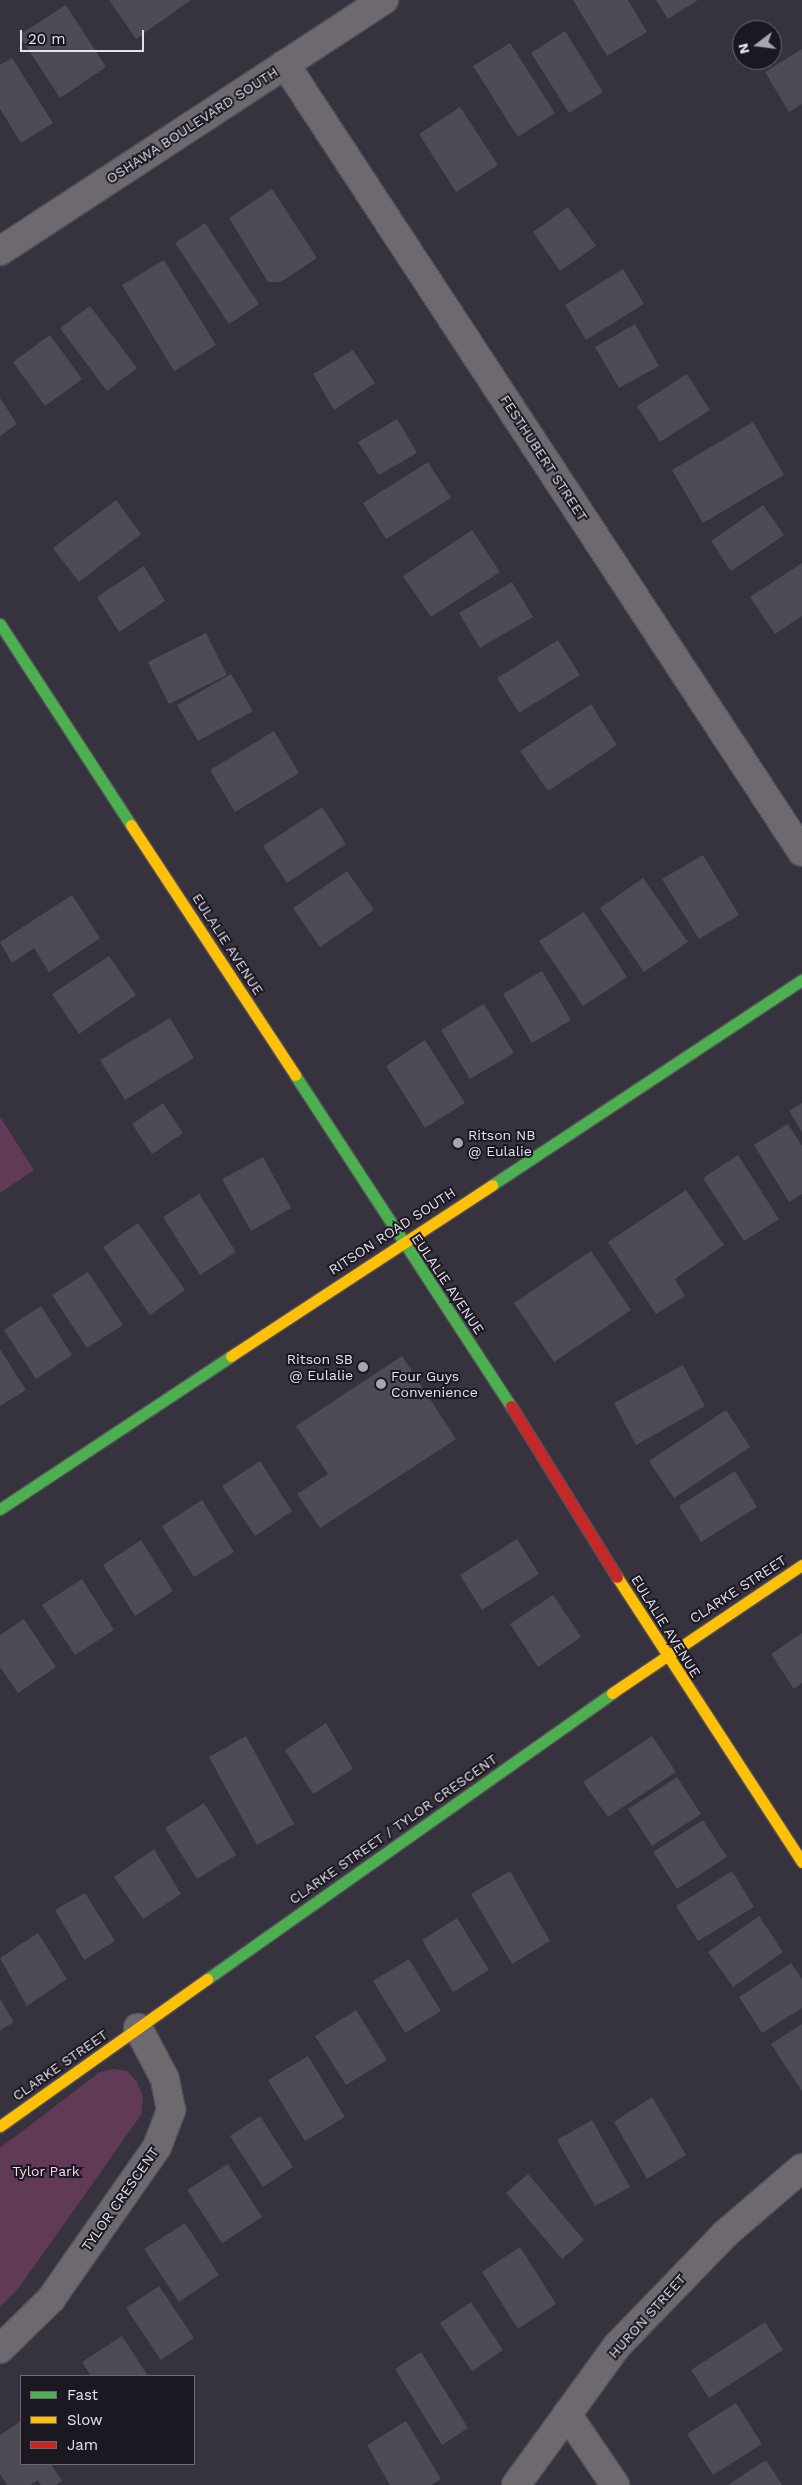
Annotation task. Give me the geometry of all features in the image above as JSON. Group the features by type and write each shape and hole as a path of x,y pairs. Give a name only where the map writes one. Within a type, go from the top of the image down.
{"street":[{"name":"OSHAWA BOULEVARD SOUTH","path":"0,251 384,0"},
{"name":"FESTHUBERT STREET","path":"285,64 802,852"},
{"name":"EULALIE AVENUE","path":"0,624 542,1454 666,1654 802,1862"},
{"name":"RITSON ROAD SOUTH","path":"0,1509 402,1241 802,980"},
{"name":"CLARKE STREET","path":"666,1654 802,1565"},
{"name":"CLARKE STREET / TYLOR CRESCENT","path":"138,2028 666,1654"},
{"name":"CLARKE STREET","path":"0,2126 138,2028"},
{"name":"TYLOR CRESCENT","path":"0,2349 51,2299 157,2147 171,2110 165,2079 138,2028"},
{"name":"HURON STREET","path":"516,2485 617,2346 670,2288 802,2168"},
{"path":"567,2414 615,2485"}],"green space":[{"path":"0,1117 34,1170 0,1193"},
{"name":"Tylor Park","path":"113,2069 127,2071 137,2082 143,2097 141,2115 18,2289 0,2307 0,2148 100,2072"}],"building":[{"path":"109,0 191,0 136,39"},
{"path":"573,0 628,0 647,32 607,56"},
{"path":"656,0 698,0 668,19"},
{"path":"66,5 106,67 60,98 19,35"},
{"path":"565,31 603,92 569,113 531,53"},
{"path":"510,43 555,113 518,137 473,66"},
{"path":"802,49 802,104 789,112 765,72 768,70 782,70 782,61"},
{"path":"12,58 53,123 21,143 0,109 0,65"},
{"path":"460,107 498,165 456,192 419,134"},
{"path":"272,189 317,258 281,282 268,282 229,218"},
{"path":"568,207 596,246 560,271 533,232"},
{"path":"205,223 259,304 229,324 175,243"},
{"path":"164,260 216,345 174,371 122,285"},
{"path":"623,269 644,304 586,340 565,305"},
{"path":"90,306 137,368 107,391 60,328"},
{"path":"635,324 659,366 619,388 595,347"},
{"path":"50,335 82,379 45,406 13,362"},
{"path":"353,350 375,383 334,410 313,374"},
{"path":"687,374 710,410 660,442 637,406"},
{"path":"0,398 17,424 0,436"},
{"path":"397,419 417,453 379,475 358,442"},
{"path":"753,422 784,475 703,523 672,470"},
{"path":"428,462 451,498 386,539 363,503"},
{"path":"116,500 141,534 79,582 53,548"},
{"path":"763,505 784,535 731,571 711,541"},
{"path":"472,530 500,572 431,617 403,576"},
{"path":"802,563 802,616 775,634 750,597"},
{"path":"144,566 165,601 119,632 97,597"},
{"path":"512,582 533,617 480,648 459,613"},
{"path":"206,633 227,675 169,704 148,662"},
{"path":"558,640 580,675 519,713 497,678"},
{"path":"231,674 253,711 198,741 177,705"},
{"path":"591,704 617,745 548,791 520,751"},
{"path":"274,731 299,773 235,812 210,770"},
{"path":"322,807 346,844 287,883 263,846"},
{"path":"703,855 739,915 699,939 662,879"},
{"path":"347,871 374,910 320,947 293,908"},
{"path":"643,878 688,942 644,972 600,908"},
{"path":"72,895 100,938 49,972 34,948 12,963 0,942"},
{"path":"584,912 627,977 583,1006 539,941"},
{"path":"109,956 136,995 79,1034 52,994"},
{"path":"542,971 571,1020 532,1043 503,994"},
{"path":"484,1004 514,1053 470,1079 441,1030"},
{"path":"170,1018 194,1058 125,1100 100,1060"},
{"path":"425,1040 465,1103 425,1128 386,1066"},
{"path":"163,1103 183,1133 152,1154 132,1124"},
{"path":"802,1103 802,1132 789,1111"},
{"path":"788,1124 802,1146 802,1194 789,1202 754,1145"},
{"path":"738,1155 779,1219 744,1241 703,1178"},
{"path":"263,1157 291,1208 251,1231 222,1179"},
{"path":"686,1190 724,1245 675,1279 685,1296 656,1314 608,1242"},
{"path":"199,1194 236,1252 200,1275 163,1217"},
{"path":"138,1223 185,1290 150,1315 103,1247"},
{"path":"591,1251 631,1310 554,1362 514,1303"},
{"path":"88,1272 123,1325 87,1348 52,1295"},
{"path":"41,1306 72,1355 36,1379 4,1330"},
{"path":"0,1349 26,1390 0,1406"},
{"path":"402,1356 456,1439 320,1528 297,1494 328,1474 296,1426"},
{"path":"683,1365 705,1406 636,1445 614,1403"},
{"path":"726,1410 750,1447 674,1498 649,1461"},
{"path":"260,1461 292,1511 255,1536 222,1486"},
{"path":"735,1471 757,1507 701,1542 679,1506"},
{"path":"202,1500 234,1552 194,1577 162,1526"},
{"path":"517,1539 539,1574 482,1610 460,1575"},
{"path":"141,1540 173,1591 135,1616 103,1565"},
{"path":"82,1579 114,1630 75,1655 42,1605"},
{"path":"553,1595 581,1637 538,1667 510,1624"},
{"path":"24,1619 56,1667 18,1693 0,1667 0,1635"},
{"path":"802,1633 802,1683 794,1689 771,1654"},
{"path":"326,1723 353,1769 313,1794 285,1750"},
{"path":"246,1736 294,1824 257,1845 209,1757"},
{"path":"652,1736 676,1772 608,1817 583,1782"},
{"path":"677,1777 701,1814 652,1846 628,1809"},
{"path":"204,1803 236,1855 197,1879 165,1828"},
{"path":"703,1820 727,1857 677,1889 653,1852"},
{"path":"154,1849 181,1894 143,1919 114,1877"},
{"path":"510,1871 550,1941 512,1964 471,1894"},
{"path":"732,1871 754,1907 698,1941 676,1906"},
{"path":"85,1893 115,1941 84,1960 55,1910"},
{"path":"759,1916 783,1952 733,1987 708,1952"},
{"path":"457,1918 489,1970 453,1992 422,1940"},
{"path":"38,1933 67,1979 27,2006 0,1958"},
{"path":"409,1959 441,2011 405,2033 373,1981"},
{"path":"791,1963 802,1979 802,2008 762,2033 739,1997"},
{"path":"0,1999 14,2022 0,2030"},
{"path":"356,2010 387,2060 346,2085 315,2036"},
{"path":"802,2024 802,2091 771,2044"},
{"path":"308,2056 345,2117 305,2141 268,2080"},
{"path":"652,2097 686,2155 647,2179 614,2122"},
{"path":"260,2116 293,2167 263,2187 230,2136"},
{"path":"592,2120 630,2187 595,2206 557,2140"},
{"path":"228,2164 262,2217 222,2243 187,2190"},
{"path":"528,2174 584,2240 562,2259 506,2193"},
{"path":"185,2223 219,2275 179,2302 144,2249"},
{"path":"520,2247 556,2304 518,2329 482,2272"},
{"path":"159,2286 194,2338 161,2360 126,2308"},
{"path":"471,2302 503,2350 472,2371 440,2323"},
{"path":"765,2322 783,2350 709,2398 691,2370"},
{"path":"122,2336 147,2375 90,2375 82,2362"},
{"path":"421,2352 468,2428 442,2445 395,2369"},
{"path":"736,2403 762,2444 713,2475 687,2434"},
{"path":"406,2421 441,2479 431,2485 390,2485 367,2445"},
{"path":"20,2422 20,2465 52,2465 62,2481 56,2485 41,2485 38,2480 30,2485 7,2485 0,2474 0,2435"},
{"path":"766,2460 782,2485 728,2485"}],"traffic: fast":[{"path":"0,624 131,825"},
{"path":"492,1185 802,980"},
{"path":"295,1075 511,1406"},
{"path":"0,1509 231,1356"},
{"path":"207,1979 612,1693"}],"traffic: slow":[{"path":"131,825 295,1075"},
{"path":"231,1356 492,1185"},
{"path":"612,1693 802,1565"},
{"path":"617,1577 802,1862"},
{"path":"0,2126 207,1979"}],"traffic: jam":[{"path":"511,1406 617,1577"}],"place":[{"name":"Ritson NB @ Eulalie","path":"458,1143"},
{"name":"Ritson SB @ Eulalie","path":"363,1367"},
{"name":"Four Guys Convenience","path":"381,1384"}]}
